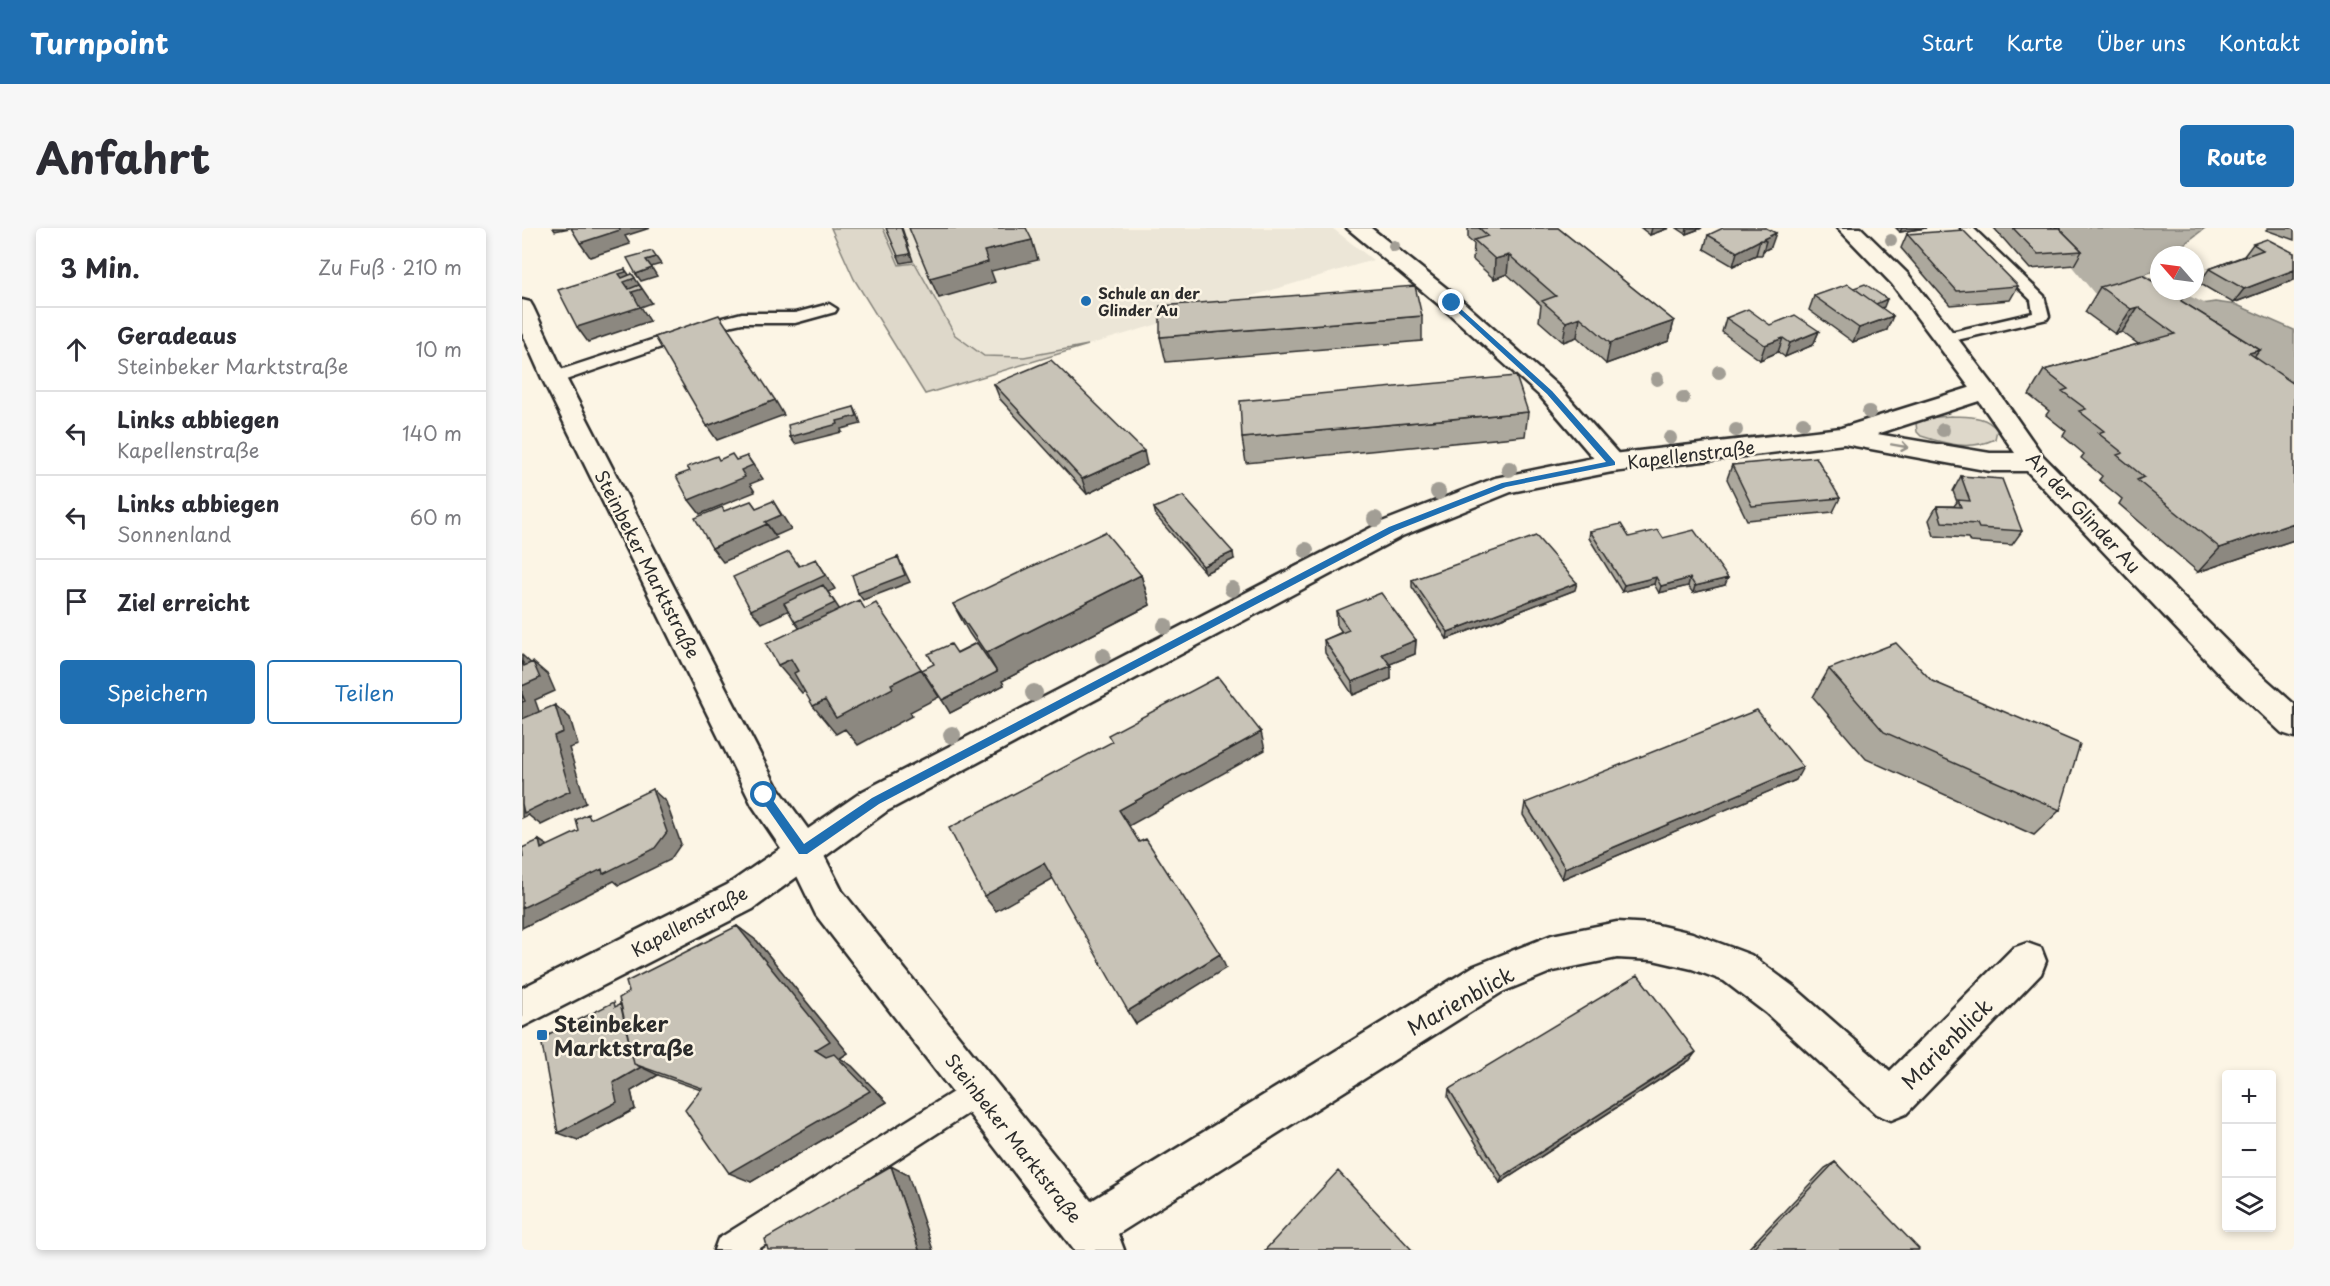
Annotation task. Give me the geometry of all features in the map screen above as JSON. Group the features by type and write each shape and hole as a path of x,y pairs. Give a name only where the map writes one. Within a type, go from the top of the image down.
{"street":[{"path":"1358,228 1452,303 1550,392 1612,463"},
{"name":"An der Glinder Au","path":"1849,228 1900,279 1985,392 2034,462 2238,673 2294,724"},
{"name":"Steinbeker Marktstraße","path":"522,307 554,378 764,795 803,851 829,903 1094,1240"},
{"name":"Kapellenstraße","path":"522,1008 740,897 875,801 1392,529 1505,484 1612,463 1843,436 1985,392"},
{"name":"Kapellenstraße","path":"1843,436 1990,462 2034,462"},
{"name":"Marienblick","path":"1094,1240 1488,979 1551,953 1617,940 1653,942 1692,951 1737,968 1780,1000 1891,1099 2027,961"}],"lane":[{"path":"1944,338 2041,316 2039,299 1967,230"},
{"path":"554,378 742,318 795,318 829,309"},
{"path":"729,1250 977,1091"}],"shaded area":[{"path":"831,228 883,228 899,265 915,263 955,335 984,356 1024,357 1088,345 925,394 854,279"},
{"name":"Schule an der Glinder Au","path":"883,228 1332,228 1373,260 1088,345 1024,357 984,356 955,336 915,263 900,266"},
{"path":"2044,228 2205,228 2184,244 2150,246 2150,272 2133,280 2119,282 2106,280 2082,268"},
{"path":"2215,302 2237,305 2294,330 2294,397 2168,309"},
{"path":"1951,416 1977,418 1988,422 1997,430 1995,439 1976,445 1958,445 1921,436 1917,432 1916,423 1925,418"}],"building":[{"path":"571,228 619,228 620,230 580,243"},
{"path":"886,228 901,228 910,254 898,256"},
{"path":"909,228 1026,228 1032,240 984,251 988,262 930,278"},
{"path":"1479,228 1558,228 1674,321 1610,343 1580,317 1566,322 1542,301 1556,296 1509,255 1495,259 1474,240 1488,236"},
{"path":"1723,228 1766,228 1776,233 1763,239 1766,241 1760,240 1737,252 1708,235"},
{"path":"2013,228 2059,228 2082,251 2038,254"},
{"path":"1963,230 2018,286 1957,291 1907,234"},
{"path":"2267,239 2294,253 2294,270 2244,289 2209,269 2263,250 2253,244"},
{"path":"652,251 656,257 646,260 652,268 636,274 627,258"},
{"path":"625,269 626,272 619,274 622,278 632,274 635,278 624,282 629,289 639,285 642,289 632,292 640,307 577,327 558,290"},
{"path":"2142,275 2150,280 2150,300 2182,300 2260,350 2249,353 2294,384 2294,523 2220,548 2137,480 2144,477 2117,455 2123,453 2098,433 2104,431 2079,411 2086,409 2062,391 2068,389 2044,370 2175,334 2138,307 2131,309 2100,287"},
{"path":"1848,284 1893,316 1859,328 1814,296"},
{"path":"1865,284 1887,299 1876,304 1854,288"},
{"path":"1415,286 1422,316 1160,337 1160,306"},
{"path":"1748,309 1770,325 1795,315 1819,331 1790,343 1783,338 1765,345 1726,318"},
{"path":"719,315 775,400 707,426 655,337"},
{"path":"1051,360 1144,451 1082,479 994,384"},
{"path":"1516,376 1528,412 1242,438 1240,401"},
{"path":"854,407 857,416 837,421 838,424 790,437 788,425"},
{"path":"732,454 736,460 747,456 753,465 741,470 745,477 689,500 676,476 690,471 687,467 717,456 719,460"},
{"path":"1816,457 1840,498 1752,506 1732,465"},
{"path":"1961,476 2002,479 2022,531 1979,528 1977,524 1942,522 1937,506 1961,507 1958,500 1970,501"},
{"path":"1183,496 1233,552 1203,566 1154,508"},
{"path":"751,501 756,508 773,501 781,515 765,522 767,524 712,548 695,518 722,507 724,511"},
{"path":"1621,524 1629,537 1658,530 1663,538 1694,530 1728,578 1695,586 1690,578 1661,586 1656,577 1624,585 1590,531"},
{"path":"1105,532 1141,575 986,653 953,604"},
{"path":"1536,536 1577,583 1448,632 1412,580"},
{"path":"789,552 799,566 816,559 826,575 751,610 733,577"},
{"path":"898,557 905,575 858,593 852,575"},
{"path":"823,585 835,603 795,622 784,603"},
{"path":"1381,593 1416,640 1382,654 1391,666 1352,682 1324,640 1349,630 1336,611"},
{"path":"859,600 865,609 876,603 921,669 891,684 893,688 836,718 825,700 813,706 794,673 798,671 791,659 778,665 766,644"},
{"path":"977,643 997,672 942,700 922,670 934,664 928,654 951,644 957,653"},
{"path":"1896,643 1932,681 2080,744 2060,810 1884,732 1829,669"},
{"path":"522,661 524,666 533,662 540,678 522,686"},
{"path":"1218,677 1261,732 1119,810 1139,842 1146,839 1220,954 1128,1011 1044,863 984,896 949,828 1112,742 1108,735"},
{"path":"555,705 563,732 554,736 570,791 524,813 522,804 522,719"},
{"path":"1757,710 1803,767 1565,868 1525,803"},
{"path":"652,789 667,832 655,848 603,874 602,869 522,908 522,848 539,840 541,849 579,831 576,820 588,814 590,819"},
{"path":"737,926 830,1041 815,1050 826,1057 834,1054 870,1091 729,1173 685,1110 702,1088 634,1064 619,998 629,992 626,982"},
{"path":"1638,975 1696,1052 1502,1177 1449,1089"},
{"path":"614,1002 615,1007 621,1004 634,1064 641,1067 613,1083 617,1102 558,1133 541,1039"},
{"path":"1835,1162 1919,1249 1751,1250"},
{"path":"891,1166 919,1250 768,1250 765,1239"},
{"path":"1338,1171 1412,1250 1265,1250"}],"waterway":[{"path":"2067,228 2114,281 2168,309 2294,367"}],"place":[{"name":"Schule an der Glinder Au","path":"1086,301"},
{"name":"Steinbeker Marktstraße","path":"542,1035"}],"route":[{"path":"764,795 803,851 875,801 1392,529 1505,484 1612,463 1550,392 1452,303"}]}
